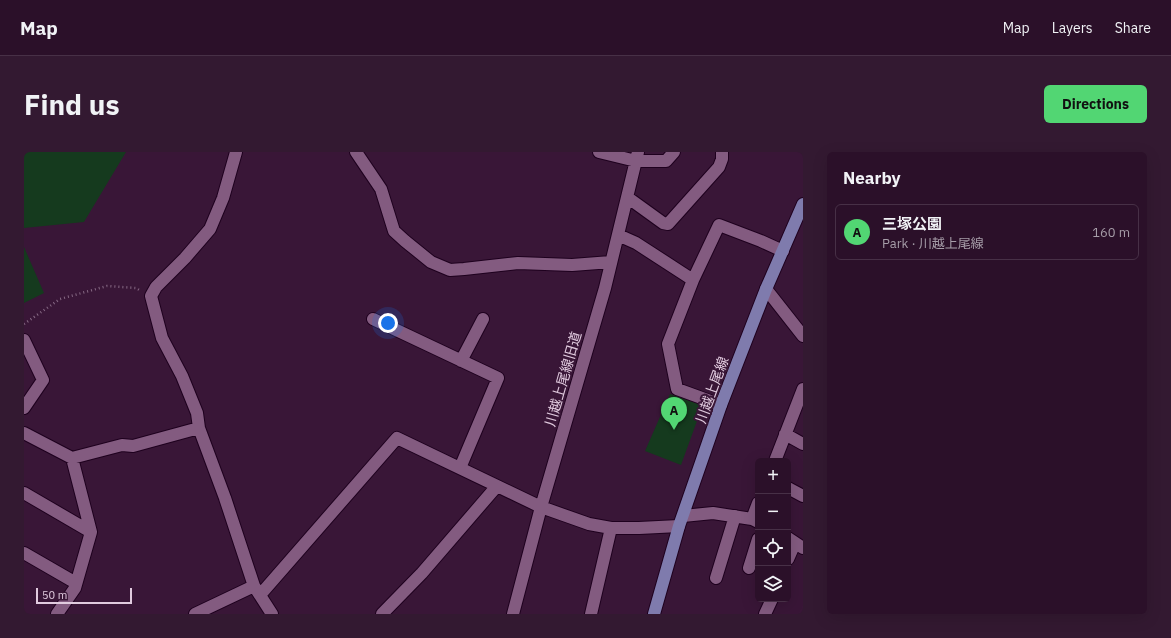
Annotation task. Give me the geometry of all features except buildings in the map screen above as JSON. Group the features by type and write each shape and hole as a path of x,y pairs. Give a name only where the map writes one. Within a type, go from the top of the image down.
{"main road":[{"name":"川越上尾線","path":"654,614 681,521 721,405 766,289 803,204"}],"street":[{"path":"236,152 223,198 210,228 185,258 156,287 151,296 162,338 182,376 194,405 197,413 199,428 257,591 272,614"},
{"path":"356,152 381,189 394,231 431,262 450,270 518,263 572,265 611,262"},
{"path":"599,152 666,161 674,152"},
{"path":"627,197 663,223 668,224 719,167 725,154"},
{"name":"川越上尾線旧道","path":"513,614 541,507 603,295 637,156"},
{"path":"721,405 677,389 668,344 694,280 719,225 762,241 783,251"},
{"path":"618,235 636,243 694,280"},
{"path":"766,289 803,336"},
{"path":"373,319 498,378 460,468"},
{"path":"461,361 483,319"},
{"path":"24,340 43,380 24,408"},
{"path":"776,458 803,389"},
{"path":"24,433 72,458 122,445 133,446 199,428"},
{"path":"785,434 803,444"},
{"path":"195,614 257,591 397,438 541,507 589,524 611,528 639,528 681,521 713,513 755,520"},
{"path":"57,614 74,588 91,532 72,458"},
{"path":"382,614 422,573 497,486"},
{"path":"791,490 803,496"},
{"path":"24,493 91,532"},
{"path":"716,578 735,516"},
{"path":"591,614 611,528"},
{"path":"750,568 755,550"},
{"path":"24,553 76,583"},
{"path":"765,614 771,602"}],"path":[{"path":"24,324 60,299 107,286 136,288 151,296"}],"green space":[{"path":"24,152 126,152 84,222 24,228"},
{"path":"24,247 44,293 24,303"},
{"path":"670,394 698,404 701,410 681,465 645,451"}],"place":[{"name":"三塚公園","path":"674,430"}]}
